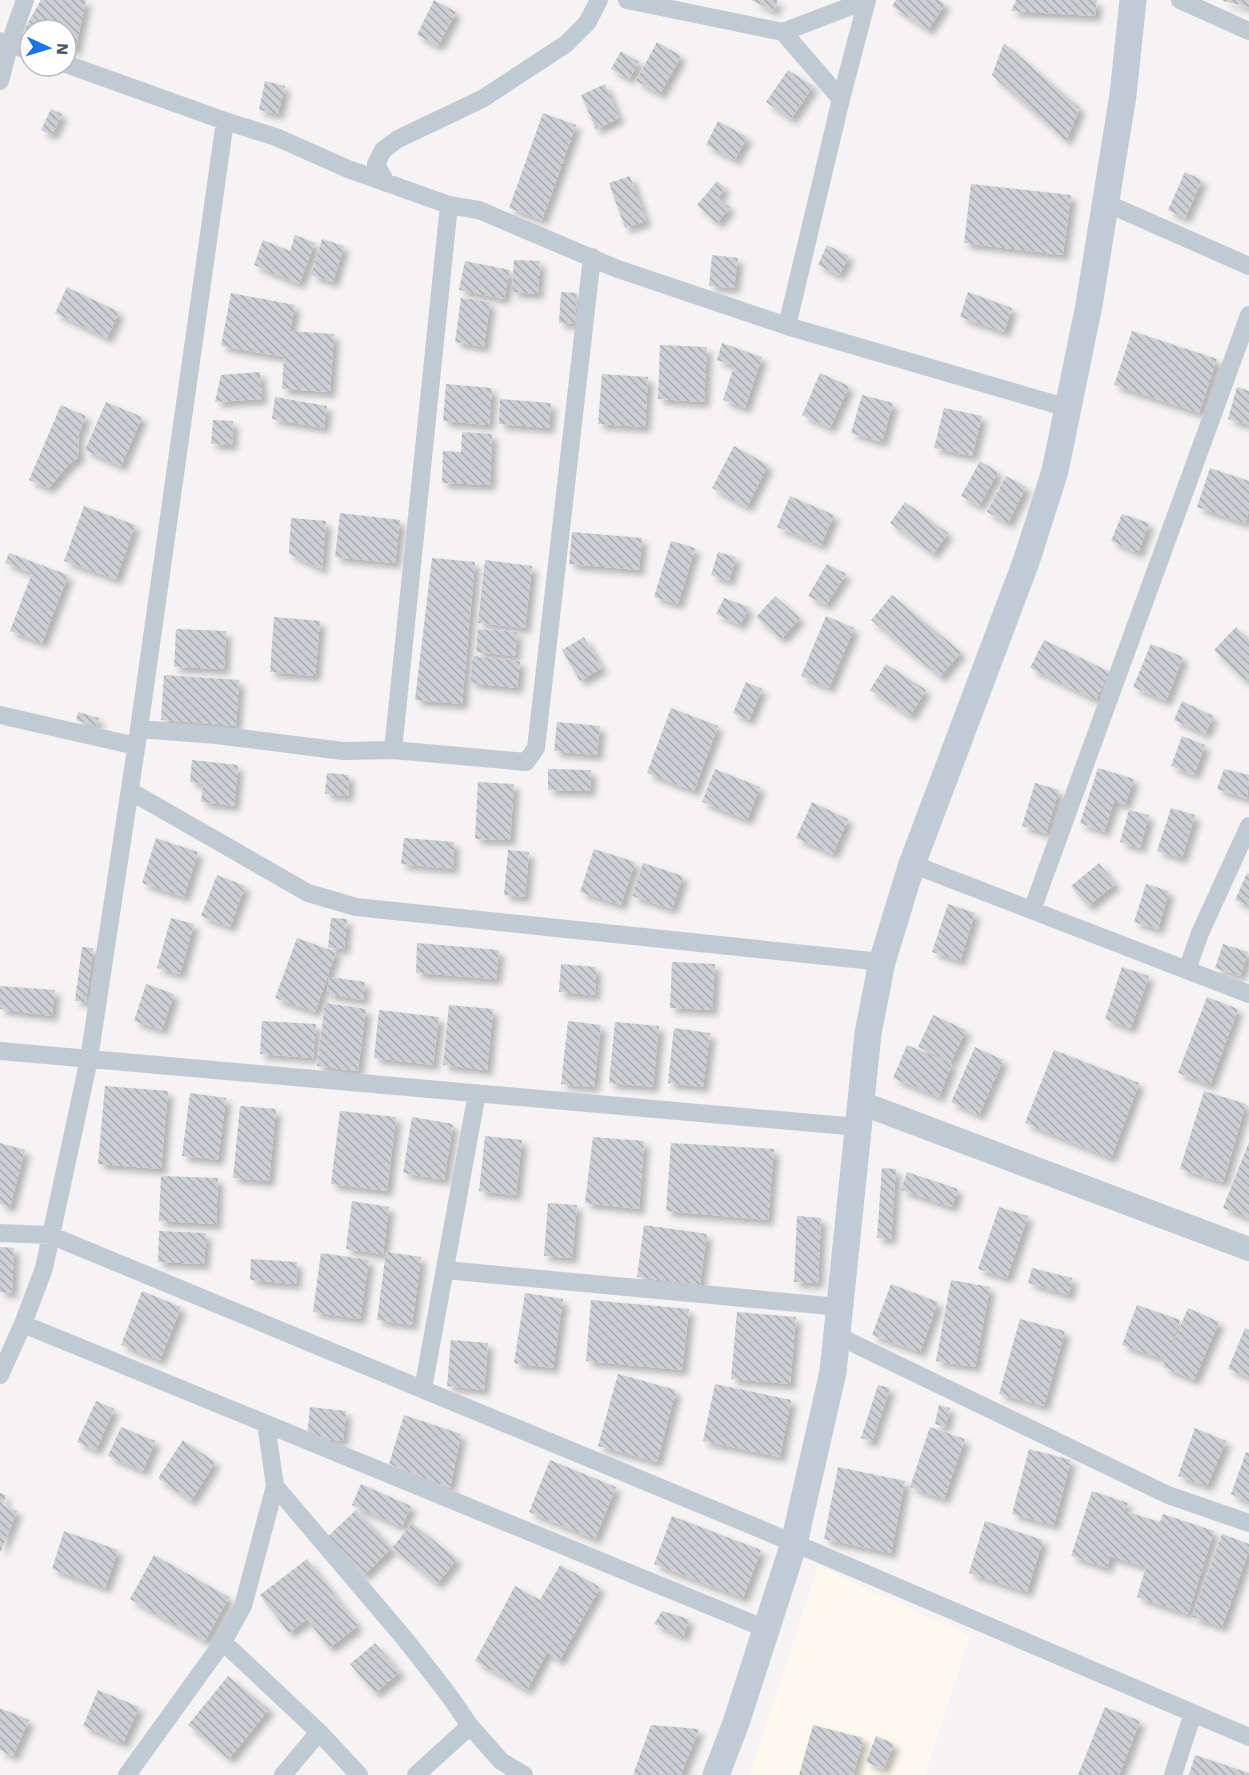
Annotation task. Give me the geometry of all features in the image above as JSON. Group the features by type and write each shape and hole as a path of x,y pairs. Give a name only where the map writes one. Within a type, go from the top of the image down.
{"main road":[{"path":"716,1775 736,1723 794,1543 833,1372 868,1033 882,962 912,864 1026,562 1055,471 1089,305 1106,203 1123,95 1133,0"}],"street":[{"path":"0,81 5,42 25,0"},
{"path":"386,183 376,164 383,150 398,139 482,99 539,63 566,44 587,23 599,0"},
{"path":"627,0 783,32 867,0"},
{"path":"787,326 867,0"},
{"path":"1180,0 1249,30"},
{"path":"783,32 841,99"},
{"path":"78,68 276,137 386,183 449,205 479,210 615,268 787,326 1068,408"},
{"path":"0,1375 23,1324 44,1268 89,1059 130,791 225,121"},
{"path":"1106,203 1249,266"},
{"path":"393,750 449,205"},
{"path":"0,715 137,737 216,735 343,751 393,750 526,762 536,748 592,257"},
{"path":"1032,910 1249,315"},
{"path":"130,791 308,893 356,907 882,962"},
{"path":"1187,970 1200,933 1249,826"},
{"path":"912,864 1249,994"},
{"path":"0,1051 477,1094 860,1115 1249,1249"},
{"path":"423,1389 477,1094"},
{"path":"0,1233 50,1235 794,1543 1249,1737"},
{"path":"445,1270 840,1307"},
{"path":"23,1324 766,1629"},
{"path":"838,1336 1168,1495 1249,1523"},
{"path":"127,1775 223,1642 243,1606 275,1486 266,1424"},
{"path":"275,1486 405,1639 470,1726 501,1761 524,1775"},
{"path":"223,1642 320,1732 359,1775"},
{"path":"1173,1775 1193,1713"},
{"path":"416,1775 470,1726"},
{"path":"283,1775 320,1732"}],"shaded area":[{"path":"818,1566 970,1636 925,1775 750,1775"}],"building":[{"path":"41,0 86,0 78,37 78,18 31,18"},
{"path":"434,0 456,12 438,46 417,35"},
{"path":"751,0 778,0 773,11"},
{"path":"896,0 939,0 945,4 928,30 892,6"},
{"path":"1016,0 1097,0 1095,16 1011,11"},
{"path":"1249,0 1249,7 1223,1"},
{"path":"657,42 681,56 660,94 636,81"},
{"path":"1004,43 1080,108 1066,141 992,75"},
{"path":"621,51 639,62 629,79 611,69"},
{"path":"788,70 813,86 791,119 766,102"},
{"path":"265,81 285,86 278,114 259,110"},
{"path":"605,84 619,118 596,129 581,95"},
{"path":"51,109 62,114 52,135 41,130"},
{"path":"543,113 576,125 542,220 509,208"},
{"path":"718,121 747,137 735,160 706,145"},
{"path":"1185,172 1202,180 1185,218 1168,210"},
{"path":"630,176 646,221 625,228 609,183"},
{"path":"717,181 725,188 718,197 730,208 717,223 697,205"},
{"path":"971,184 1071,195 1063,255 964,243"},
{"path":"295,235 315,243 299,284 254,265 263,240 290,251"},
{"path":"322,239 344,246 333,282 311,275"},
{"path":"827,245 849,256 839,275 818,265"},
{"path":"712,255 738,258 734,288 709,286"},
{"path":"514,260 540,261 538,294 512,292"},
{"path":"465,261 510,270 504,299 459,290"},
{"path":"67,287 119,312 107,338 55,313"},
{"path":"561,292 577,293 575,324 559,323"},
{"path":"968,292 1012,308 1004,332 960,317"},
{"path":"231,293 295,305 290,331 334,334 330,392 282,389 284,357 221,346"},
{"path":"461,298 490,302 484,347 455,342"},
{"path":"1132,331 1217,359 1199,413 1114,385"},
{"path":"722,343 762,357 745,408 723,400 734,366 717,360"},
{"path":"660,345 707,347 704,402 658,399"},
{"path":"260,372 262,399 215,402 221,375"},
{"path":"820,373 849,386 830,428 802,415"},
{"path":"602,374 648,377 645,427 598,424"},
{"path":"446,384 492,388 489,425 443,421"},
{"path":"1237,387 1249,391 1249,425 1228,419"},
{"path":"862,395 893,403 882,442 851,433"},
{"path":"275,397 327,406 324,428 272,419"},
{"path":"500,399 551,403 549,428 499,424"},
{"path":"106,402 142,417 121,466 85,450"},
{"path":"61,405 86,416 78,436 79,457 69,464 49,488 29,480"},
{"path":"944,408 982,416 972,456 934,448"},
{"path":"213,420 233,421 232,445 211,444"},
{"path":"462,432 492,434 490,485 442,483 443,451 461,452"},
{"path":"734,446 768,465 747,507 712,488"},
{"path":"980,461 998,472 979,506 961,496"},
{"path":"1210,468 1249,481 1249,511 1245,523 1197,507"},
{"path":"1006,476 1026,487 1008,523 987,512"},
{"path":"790,496 834,515 821,545 777,527"},
{"path":"905,502 948,533 933,554 890,523"},
{"path":"84,506 135,525 116,579 64,561"},
{"path":"340,513 400,520 395,563 335,557"},
{"path":"1122,514 1149,523 1138,553 1111,541"},
{"path":"291,518 326,521 322,569 289,554"},
{"path":"572,532 642,538 639,570 569,564"},
{"path":"671,541 695,548 678,604 654,597"},
{"path":"718,552 736,557 729,581 711,575"},
{"path":"9,553 68,575 42,643 10,631 32,573 5,563"},
{"path":"432,558 475,562 462,704 415,700"},
{"path":"485,560 532,566 525,628 478,623"},
{"path":"827,564 846,574 826,605 808,596"},
{"path":"892,595 961,652 940,677 871,620"},
{"path":"775,596 800,618 781,639 756,617"},
{"path":"724,598 749,607 740,625 716,614"},
{"path":"826,616 854,628 829,688 801,676"},
{"path":"274,617 320,621 315,676 270,672"},
{"path":"1236,627 1249,640 1249,678 1245,681 1214,650"},
{"path":"176,629 226,631 224,669 174,667"},
{"path":"478,629 517,632 515,656 476,652"},
{"path":"584,637 602,668 580,681 562,650"},
{"path":"1044,640 1110,672 1096,700 1030,668"},
{"path":"1151,644 1183,657 1166,701 1133,687"},
{"path":"473,656 520,661 517,688 470,683"},
{"path":"886,664 926,690 910,716 870,690"},
{"path":"164,675 239,680 236,726 161,720"},
{"path":"746,682 762,689 749,720 733,713"},
{"path":"1182,701 1213,716 1205,734 1174,720"},
{"path":"671,708 718,726 694,791 647,773"},
{"path":"78,712 99,718 96,726 76,720"},
{"path":"557,722 600,726 597,755 554,751"},
{"path":"1182,736 1205,745 1194,775 1171,766"},
{"path":"192,760 238,765 234,806 201,802 203,784 190,782"},
{"path":"1098,768 1134,779 1125,805 1114,801 1104,832 1080,823"},
{"path":"548,769 591,770 590,791 548,790"},
{"path":"715,769 760,787 747,820 702,802"},
{"path":"1224,769 1249,775 1247,799 1217,789"},
{"path":"327,773 349,775 348,796 325,794"},
{"path":"478,782 514,784 510,840 475,839"},
{"path":"1035,783 1059,790 1046,833 1022,826"},
{"path":"812,802 848,819 833,854 796,838"},
{"path":"1171,808 1195,815 1182,858 1157,851"},
{"path":"1129,810 1149,815 1140,848 1120,842"},
{"path":"156,838 198,852 184,897 142,883"},
{"path":"404,838 454,842 453,869 401,864"},
{"path":"594,849 635,862 621,905 580,892"},
{"path":"508,850 529,852 525,897 504,895"},
{"path":"643,863 683,876 672,909 632,896"},
{"path":"1099,863 1115,884 1088,906 1071,886"},
{"path":"1247,873 1249,874 1249,906 1235,900"},
{"path":"217,875 245,886 230,927 201,916"},
{"path":"1146,884 1169,891 1158,929 1134,922"},
{"path":"948,904 975,913 960,961 932,952"},
{"path":"171,918 194,924 180,974 157,968"},
{"path":"331,918 347,919 344,949 328,948"},
{"path":"297,938 336,952 315,1012 275,998"},
{"path":"417,943 499,950 496,979 416,973"},
{"path":"1223,944 1248,952 1240,976 1215,968"},
{"path":"82,947 93,948 86,1002 75,1001"},
{"path":"672,962 715,964 712,1010 670,1008"},
{"path":"561,964 596,967 595,995 559,992"},
{"path":"1122,967 1149,976 1131,1028 1105,1019"},
{"path":"329,977 365,982 363,1000 327,994"},
{"path":"146,984 174,994 162,1030 134,1021"},
{"path":"0,986 55,990 52,1016 0,1009"},
{"path":"1207,997 1238,1009 1210,1085 1178,1073"},
{"path":"325,1003 366,1009 358,1071 317,1066"},
{"path":"449,1005 493,1009 487,1070 443,1065"},
{"path":"379,1010 439,1017 433,1065 374,1058"},
{"path":"933,1015 966,1030 951,1062 918,1047"},
{"path":"262,1021 316,1024 313,1058 260,1054"},
{"path":"568,1021 601,1025 594,1087 561,1084"},
{"path":"615,1022 659,1026 653,1087 609,1083"},
{"path":"674,1028 710,1033 703,1087 668,1083"},
{"path":"907,1045 952,1064 939,1097 893,1078"},
{"path":"975,1047 1003,1060 979,1115 951,1102"},
{"path":"1054,1050 1139,1083 1111,1158 1025,1123"},
{"path":"105,1086 168,1091 161,1169 98,1164"},
{"path":"1204,1091 1246,1104 1223,1182 1180,1169"},
{"path":"190,1093 226,1098 218,1160 182,1156"},
{"path":"240,1106 276,1109 269,1181 233,1178"},
{"path":"340,1111 396,1117 387,1191 331,1184"},
{"path":"412,1117 453,1124 444,1180 403,1173"},
{"path":"485,1136 522,1140 516,1195 479,1191"},
{"path":"593,1137 644,1141 639,1209 585,1203"},
{"path":"1249,1142 1249,1218 1223,1208"},
{"path":"0,1143 25,1150 10,1207 0,1204"},
{"path":"671,1143 774,1149 768,1220 666,1211"},
{"path":"882,1168 896,1169 891,1239 877,1238"},
{"path":"907,1172 958,1189 952,1207 901,1190"},
{"path":"161,1176 218,1178 216,1224 159,1221"},
{"path":"352,1201 389,1207 383,1254 346,1249"},
{"path":"548,1203 577,1205 572,1258 544,1256"},
{"path":"999,1207 1028,1216 1007,1278 978,1269"},
{"path":"797,1216 821,1218 818,1283 794,1282"},
{"path":"644,1225 707,1234 700,1285 637,1277"},
{"path":"159,1231 206,1233 204,1264 158,1262"},
{"path":"0,1247 14,1248 12,1293 0,1292"},
{"path":"386,1252 421,1257 412,1325 377,1320"},
{"path":"321,1253 369,1260 360,1319 313,1312"},
{"path":"251,1259 297,1262 296,1284 250,1280"},
{"path":"1032,1268 1072,1278 1069,1295 1028,1283"},
{"path":"951,1280 990,1287 975,1367 936,1361"},
{"path":"891,1284 938,1302 920,1352 872,1335"},
{"path":"142,1291 181,1307 160,1360 121,1345"},
{"path":"525,1293 563,1299 553,1368 514,1363"},
{"path":"591,1300 689,1309 682,1370 586,1361"},
{"path":"1137,1305 1180,1320 1168,1355 1188,1308 1219,1322 1194,1380 1163,1367 1166,1360 1122,1345"},
{"path":"737,1312 796,1317 790,1384 731,1379"},
{"path":"1020,1319 1065,1331 1044,1406 999,1394"},
{"path":"1245,1328 1249,1330 1249,1377 1228,1369"},
{"path":"451,1340 488,1343 484,1390 447,1386"},
{"path":"618,1374 676,1390 657,1462 598,1446"},
{"path":"715,1384 791,1400 780,1457 703,1441"},
{"path":"878,1385 890,1388 872,1442 861,1438"},
{"path":"96,1401 114,1409 96,1450 77,1442"},
{"path":"939,1405 950,1408 945,1427 935,1424"},
{"path":"310,1407 346,1411 343,1441 307,1437"},
{"path":"404,1415 461,1434 450,1488 389,1464"},
{"path":"121,1427 155,1441 143,1471 108,1456"},
{"path":"930,1427 965,1439 944,1499 910,1487"},
{"path":"1195,1428 1226,1441 1207,1486 1178,1476"},
{"path":"183,1440 215,1462 191,1501 158,1478"},
{"path":"1029,1449 1071,1460 1054,1525 1012,1514"},
{"path":"1246,1452 1249,1453 1249,1503 1231,1494"},
{"path":"550,1460 616,1487 595,1539 529,1512"},
{"path":"838,1467 905,1481 891,1553 824,1539"},
{"path":"361,1484 411,1506 402,1527 352,1505"},
{"path":"1092,1491 1128,1503 1124,1511 1160,1522 1163,1514 1214,1531 1188,1614 1137,1597 1146,1567 1110,1556 1107,1568 1071,1556"},
{"path":"0,1493 6,1495 3,1505 17,1511 0,1553"},
{"path":"356,1510 392,1548 363,1576 326,1538"},
{"path":"672,1516 761,1550 743,1598 654,1564"},
{"path":"985,1521 1043,1540 1027,1592 969,1573"},
{"path":"412,1523 457,1559 437,1584 392,1548"},
{"path":"64,1531 118,1550 105,1588 52,1569"},
{"path":"1222,1534 1249,1544 1249,1550 1222,1627 1192,1617"},
{"path":"154,1555 229,1597 205,1641 130,1599"},
{"path":"307,1559 358,1626 329,1648 307,1619 289,1633 260,1595"},
{"path":"560,1565 600,1587 559,1661 547,1652 527,1690 475,1661 515,1586 540,1600"},
{"path":"662,1611 689,1619 683,1637 654,1624"},
{"path":"375,1643 400,1672 375,1693 350,1664"},
{"path":"228,1676 269,1709 229,1759 188,1725"},
{"path":"98,1690 139,1707 123,1743 83,1726"},
{"path":"1105,1707 1140,1721 1119,1775 1078,1775"},
{"path":"0,1708 29,1720 13,1756 0,1750"},
{"path":"651,1725 699,1729 681,1775 633,1775"},
{"path":"813,1725 863,1738 853,1775 799,1775"},
{"path":"876,1736 894,1744 883,1769 866,1762"},
{"path":"1195,1755 1249,1773 1249,1775 1189,1775"}]}
